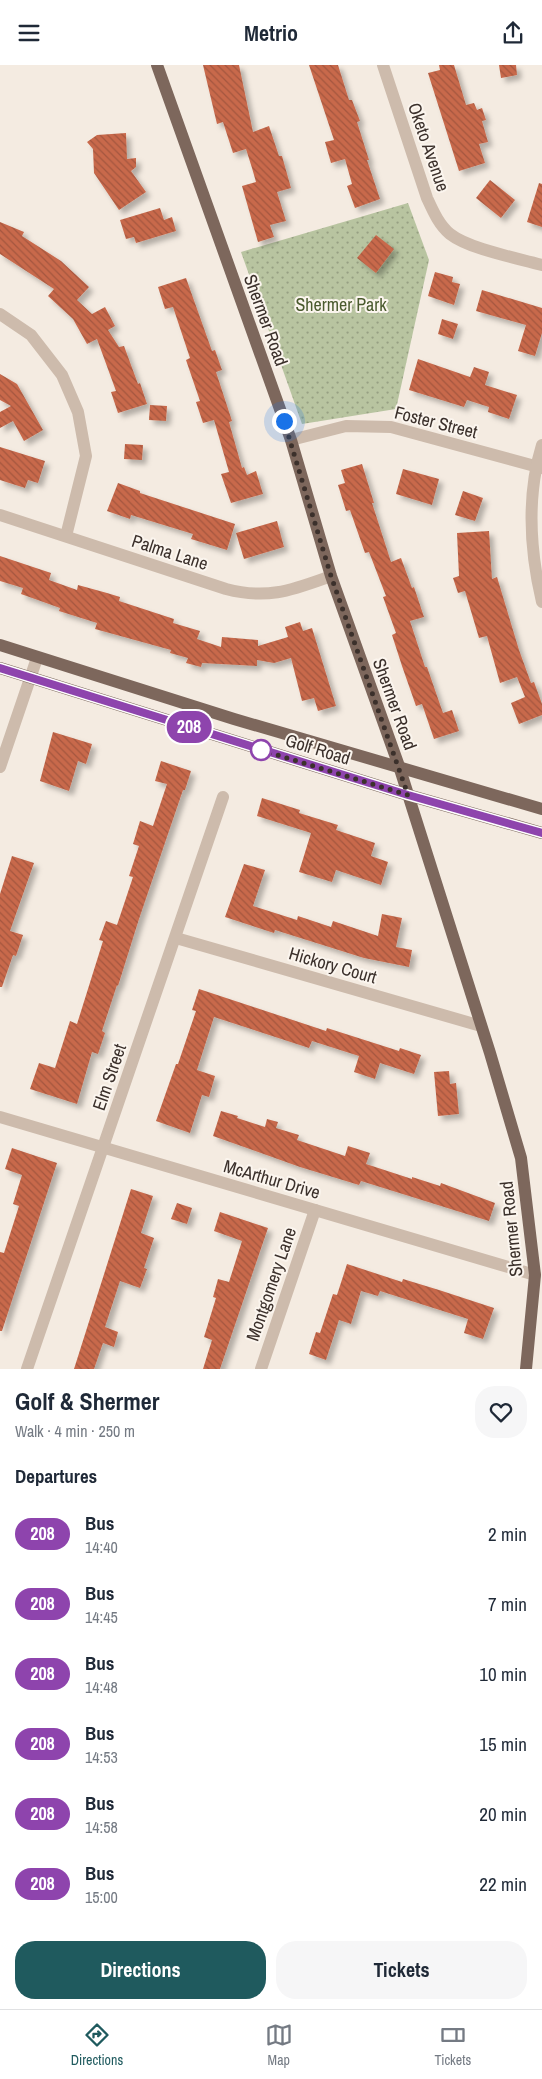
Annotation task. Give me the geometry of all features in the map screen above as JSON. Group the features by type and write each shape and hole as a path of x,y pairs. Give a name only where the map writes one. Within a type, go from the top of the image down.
{"main road":[{"name":"Shermer Road","path":"158,65 291,440 331,576 408,795 481,1026 520,1158 535,1275 526,1369"},
{"name":"Golf Road","path":"0,645 234,719 542,809"},
{"name":"Golf Road","path":"0,668 408,795 542,833"}],"street":[{"name":"Oketo Avenue","path":"383,65 427,199 437,219 451,234 472,245 542,265"},
{"path":"0,314 31,335 62,375 78,412 86,456 66,536"},
{"name":"Foster Street","path":"291,440 346,426 391,427 539,467"},
{"path":"542,445 531,532 536,575 542,602"},
{"name":"Palma Lane","path":"0,515 247,595 269,595 297,588 331,576"},
{"path":"0,767 37,657"},
{"name":"Elm Street","path":"27,1369 223,797"},
{"name":"Hickory Court","path":"176,938 481,1026"},
{"name":"McArthur Drive","path":"0,1117 535,1275"},
{"name":"Montgomery Lane","path":"261,1369 315,1210"}],"green space":[{"name":"Shermer Park","path":"408,203 429,260 396,409 302,424 241,252"}],"building":[{"path":"203,65 239,65 253,132 269,126 279,156 282,156 291,188 277,192 286,221 270,225 274,237 258,242 242,186 256,182 252,168 246,149 233,153 223,122 217,124"},
{"path":"309,65 338,65 349,100 352,100 360,121 357,122 380,199 355,208 347,186 352,184 345,159 331,163 325,142 334,140"},
{"path":"439,65 454,65 466,105 474,103 477,110 482,108 486,120 482,121 488,142 479,144 485,163 459,171 428,73 440,70"},
{"path":"499,65 516,65 517,75 501,78"},
{"path":"126,133 127,159 136,158 136,167 131,171 146,192 119,210 94,173 93,149 87,142 97,135"},
{"path":"490,180 515,200 501,218 476,198"},
{"path":"539,183 542,184 542,227 527,222"},
{"path":"160,208 164,220 172,217 176,231 136,243 134,237 126,239 120,220"},
{"path":"0,222 24,232 22,236 61,261 89,287 77,300 92,314 105,307 115,326 108,330 119,347 124,346 147,404 118,413 111,392 116,391 97,339 87,344 73,319 48,296 54,289 0,254"},
{"path":"376,235 394,249 376,273 357,258"},
{"path":"435,272 453,277 452,282 460,284 454,305 428,296"},
{"path":"186,278 212,351 215,350 222,370 216,372 232,421 229,422 242,468 244,467 247,475 256,471 263,494 231,503 221,474 229,472 214,420 203,423 196,402 200,401 186,360 190,358 173,307 165,309 158,287"},
{"path":"482,290 542,308 542,333 535,356 518,351 526,325 476,311"},
{"path":"442,319 458,324 453,339 438,334"},
{"path":"418,359 470,377 474,367 489,372 485,385 517,395 509,419 488,412 489,407 467,400 464,407 409,390"},
{"path":"0,374 17,384 43,430 24,441 13,421 0,428 0,412 11,406 0,400"},
{"path":"150,405 167,406 166,421 149,420"},
{"path":"125,444 143,445 142,460 124,459"},
{"path":"0,447 45,461 38,483 28,480 25,488 0,480"},
{"path":"362,464 391,562 401,558 412,588 414,587 424,617 410,621 425,667 427,667 443,713 452,710 459,731 434,739 422,704 416,706 402,666 392,635 396,633 383,597 386,596 369,552 365,553 350,510 346,511 338,485 345,483 341,470"},
{"path":"403,469 439,479 432,505 396,494"},
{"path":"118,483 140,491 140,493 235,524 227,550 191,539 193,534 131,515 130,519 107,511"},
{"path":"463,491 483,498 475,521 455,515"},
{"path":"277,521 284,547 244,559 236,533"},
{"path":"489,531 492,579 497,577 519,650 531,683 534,682 542,704 542,715 519,724 511,703 525,697 517,677 500,683 487,636 479,638 465,591 458,593 453,578 459,576 457,533"},
{"path":"0,556 51,573 49,580 77,590 78,585 120,597 119,601 174,619 173,623 200,631 197,639 221,647 222,637 258,640 258,646 288,637 285,627 300,622 303,631 312,628 336,706 318,711 314,698 302,701 291,658 274,663 257,660 257,666 202,663 201,667 186,663 188,658 170,653 171,650 95,629 97,623 59,611 60,608 21,594 23,588 0,581"},
{"path":"53,732 92,744 86,764 78,761 69,791 40,781"},
{"path":"161,761 191,771 117,985 102,1031 105,1033 98,1054 92,1052 77,1104 30,1089 39,1063 55,1068 70,1021 77,1024 103,941 99,940 106,921 117,925 133,877 129,876 139,846 133,844 140,821 153,826 167,784 155,781"},
{"path":"262,798 300,810 299,813 338,825 336,830 375,843 371,856 388,862 381,885 336,870 332,882 299,872 311,833 257,816"},
{"path":"12,856 34,863 10,931 23,935 16,956 13,955 2,987 0,987 0,894"},
{"path":"244,864 265,870 253,906 297,920 298,916 331,927 333,921 378,936 382,914 402,918 396,947 412,950 409,967 364,958 275,930 274,933 225,917"},
{"path":"199,989 326,1031 327,1028 399,1051 400,1048 421,1055 414,1074 380,1063 375,1079 354,1072 359,1056 312,1041 309,1048 214,1017 197,1070 215,1076 209,1097 202,1095 190,1133 156,1121 196,1011 192,1010"},
{"path":"449,1071 450,1084 456,1083 459,1114 438,1116 434,1072"},
{"path":"221,1111 265,1127 267,1119 278,1122 276,1128 299,1135 297,1140 345,1156 348,1146 370,1153 366,1164 412,1179 412,1177 440,1186 441,1183 495,1203 489,1221 361,1181 359,1185 300,1167 213,1136"},
{"path":"12,1148 57,1163 2,1331 0,1331 0,1252 4,1253 19,1206 13,1204 22,1175 5,1169"},
{"path":"131,1189 153,1196 141,1233 154,1238 144,1268 147,1269 140,1288 120,1281 105,1327 118,1332 114,1347 103,1343 94,1369 74,1369"},
{"path":"177,1203 192,1208 187,1224 171,1219"},
{"path":"220,1212 268,1228 220,1369 203,1369 212,1340 204,1337 216,1298 213,1297 218,1279 229,1282 242,1241 214,1231"},
{"path":"347,1264 402,1282 403,1279 494,1308 483,1339 464,1333 468,1319 380,1291 378,1296 361,1291 351,1324 339,1320 326,1360 309,1354 316,1332 320,1333 333,1294 337,1295"}],"bus line":[{"name":"208","path":"0,668 408,795 542,833"}],"route":[{"path":"261,750 408,795 331,576 284,421"}]}
